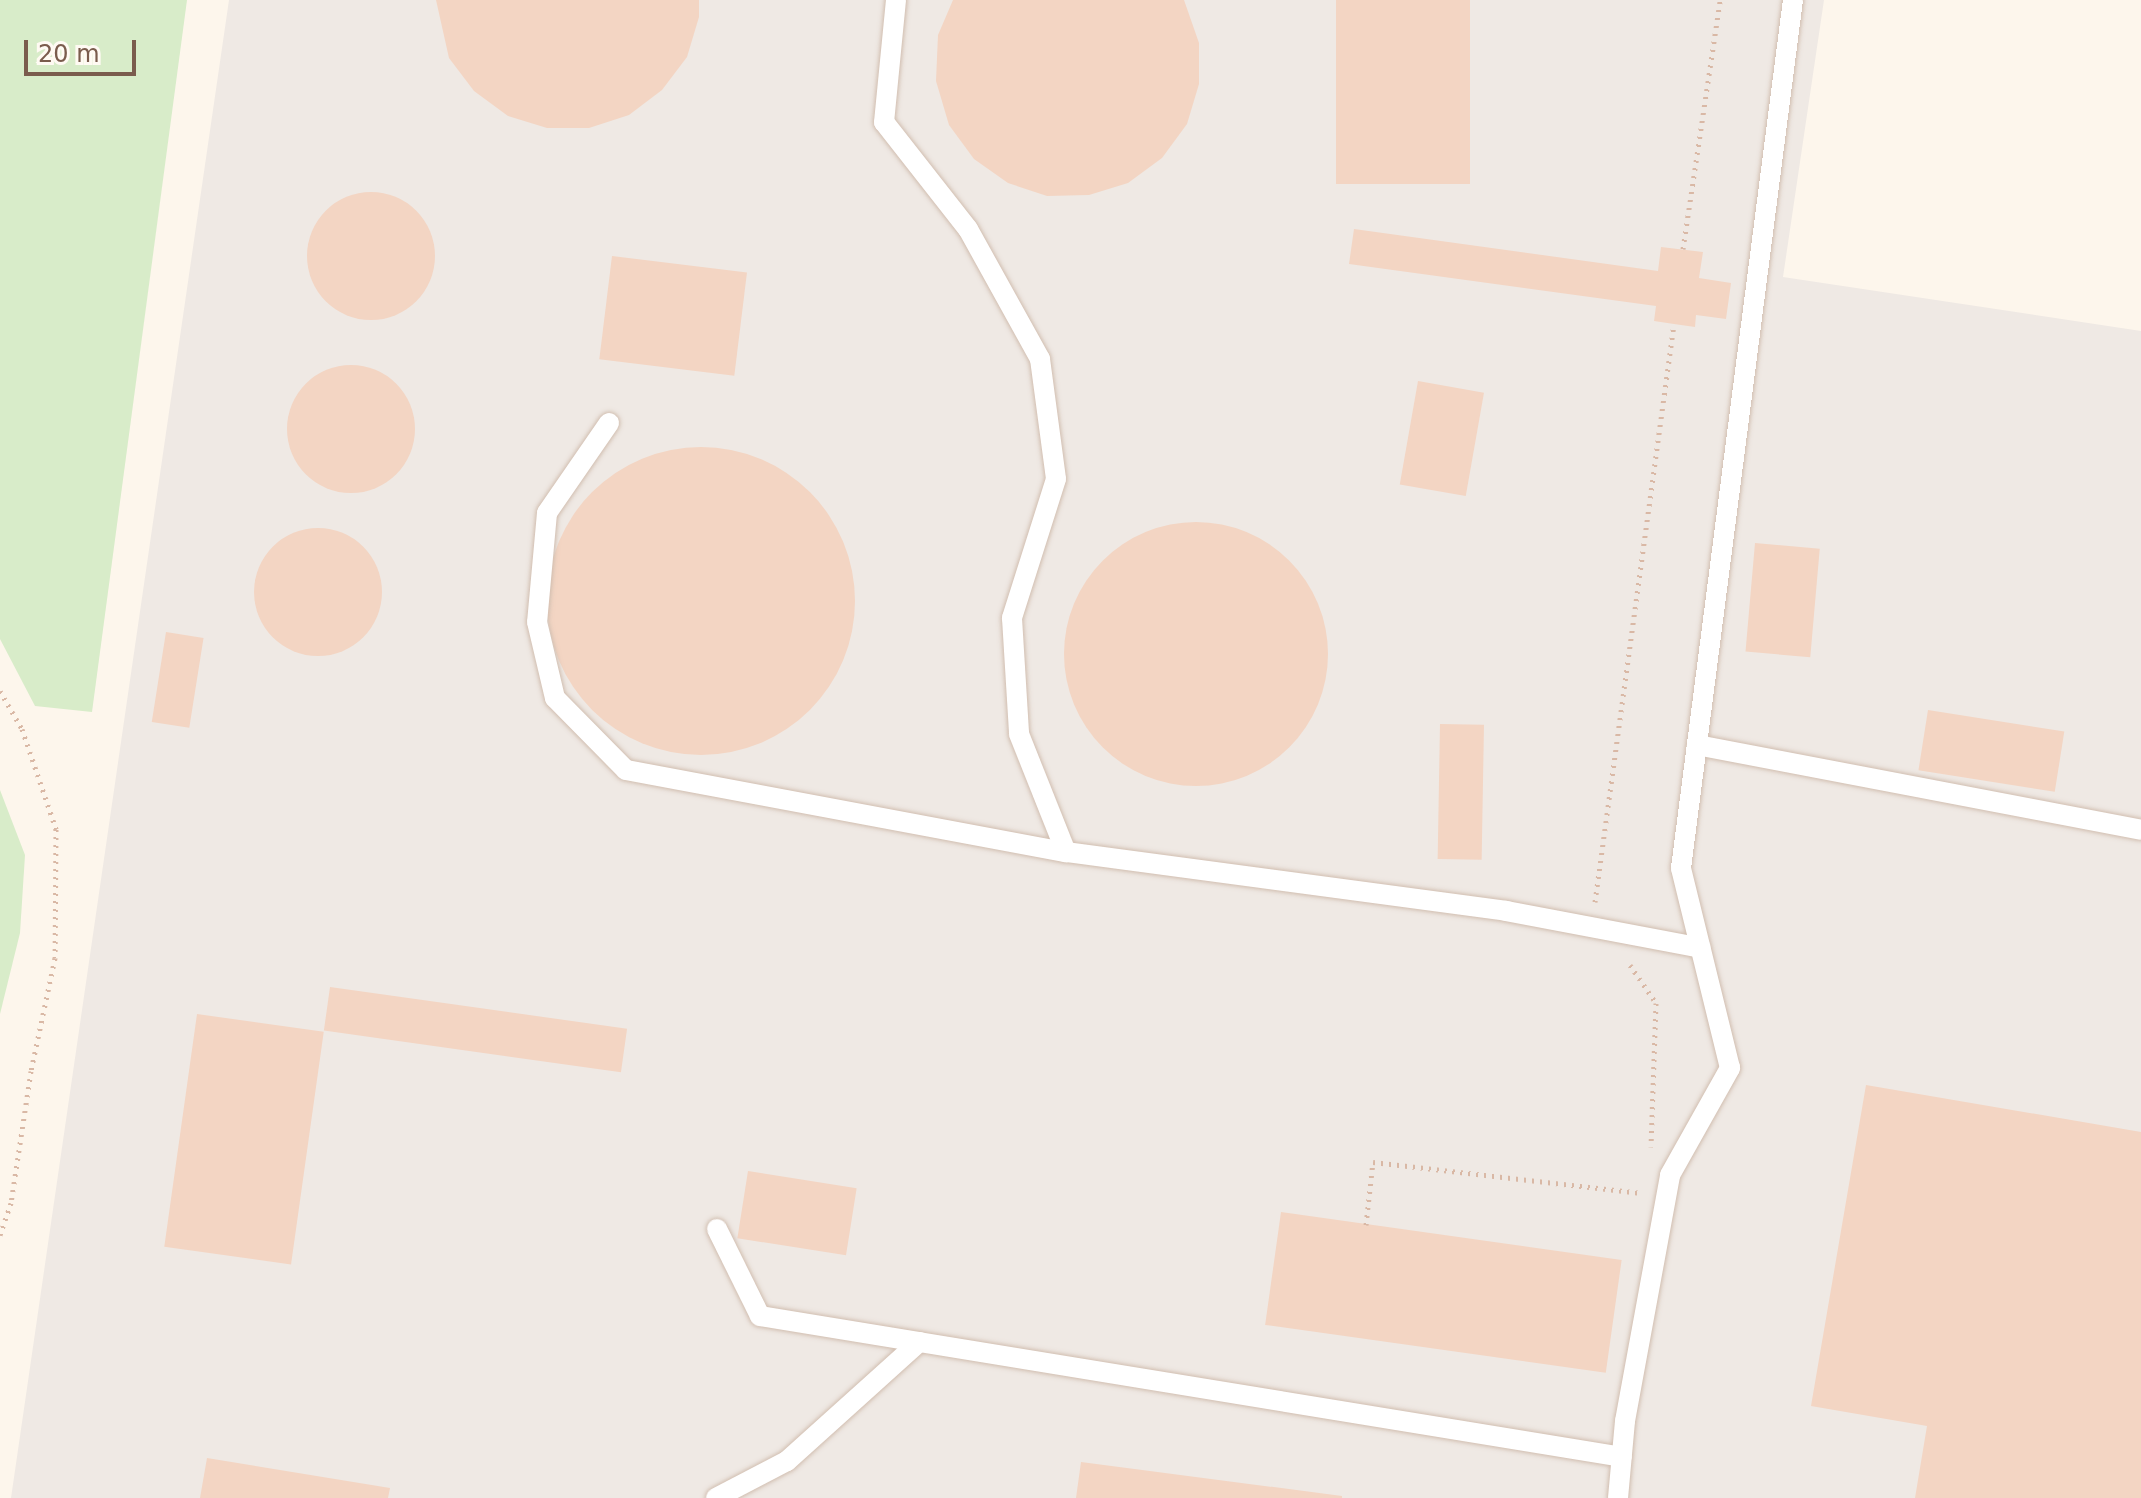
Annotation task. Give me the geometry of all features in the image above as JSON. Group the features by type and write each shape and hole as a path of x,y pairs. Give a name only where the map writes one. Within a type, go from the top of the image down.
{"lane":[{"path":"896,0 884,122 968,229 1040,359 1056,479 1012,618 1019,734 1066,852"},
{"path":"1618,1498 1622,1457 1670,1175 1730,1068 1681,868 1793,0"},
{"path":"609,423 547,513 537,622 555,698 626,770 1066,852 1506,911 1701,948"},
{"path":"1697,745 2141,830"},
{"path":"717,1229 760,1316 1622,1457"},
{"path":"716,1498 787,1461 919,1342"}],"path":[{"path":"1683,249 1720,0"},
{"path":"1650,1162 1656,1003 1594,910 1674,324"},
{"path":"0,691 22,729 56,829 55,958 31,1071 11,1203 0,1235"},
{"path":"1366,1225 1373,1162 1649,1194"}],"shaded area":[{"path":"229,0 1824,0 1783,277 2141,331 2141,1498 11,1498"}],"green space":[{"path":"0,0 187,0 92,712 35,706 0,639"},
{"path":"0,790 25,855 20,933 0,1014"}],"building":[{"path":"436,0 699,0 699,17 687,57 662,90 629,115 589,128 547,128 508,116 474,91 449,58"},
{"path":"953,0 1184,0 1199,43 1199,84 1187,124 1162,158 1128,183 1089,195 1047,196 1008,183 974,159 949,125 936,81 938,35"},
{"path":"1336,0 1470,0 1470,184 1336,184"},
{"path":"371,192 395,197 416,211 430,232 435,256 430,280 416,301 395,315 371,320 347,315 326,301 312,280 307,256 312,232 326,211 347,197"},
{"path":"1354,229 1658,271 1661,247 1703,252 1699,278 1731,283 1726,319 1696,315 1695,327 1674,324 1654,321 1656,306 1349,264"},
{"path":"612,256 747,273 734,376 599,359"},
{"path":"351,365 375,370 396,384 410,405 415,429 410,453 396,474 375,488 351,493 327,488 306,474 292,453 287,429 292,405 306,384 327,370"},
{"path":"1418,381 1484,393 1466,496 1400,484"},
{"path":"686,447 716,447 746,453 774,465 799,482 820,503 837,528 849,556 855,616 844,660 829,687 810,710 787,729 760,744 716,755 686,755 656,749 628,737 603,720 582,699 565,674 553,646 547,616 547,586 553,556 565,528 582,503 603,482 628,465 656,453"},
{"path":"1196,522 1246,532 1280,552 1298,570 1318,604 1328,654 1318,704 1298,738 1280,756 1246,776 1196,786 1146,776 1112,756 1094,738 1074,704 1064,654 1074,604 1094,570 1112,552 1146,532"},
{"path":"318,528 342,533 363,547 377,568 382,592 377,616 363,637 342,651 318,656 294,651 273,637 259,616 254,592 259,568 273,547 294,533"},
{"path":"1755,543 1820,549 1810,657 1746,652"},
{"path":"166,632 204,638 189,728 152,722"},
{"path":"1928,710 2064,732 2055,792 1918,770"},
{"path":"1440,724 1484,725 1482,860 1438,859"},
{"path":"330,987 627,1029 621,1072 324,1031"},
{"path":"197,1014 324,1032 291,1265 164,1247"},
{"path":"1866,1085 2141,1132 2141,1498 1915,1498 1927,1426 1811,1406"},
{"path":"748,1171 857,1188 846,1255 737,1238"},
{"path":"1281,1212 1622,1260 1606,1373 1265,1325"},
{"path":"207,1458 390,1488 388,1498 200,1498"},
{"path":"1081,1462 1342,1496 1342,1498 1076,1498"}]}
